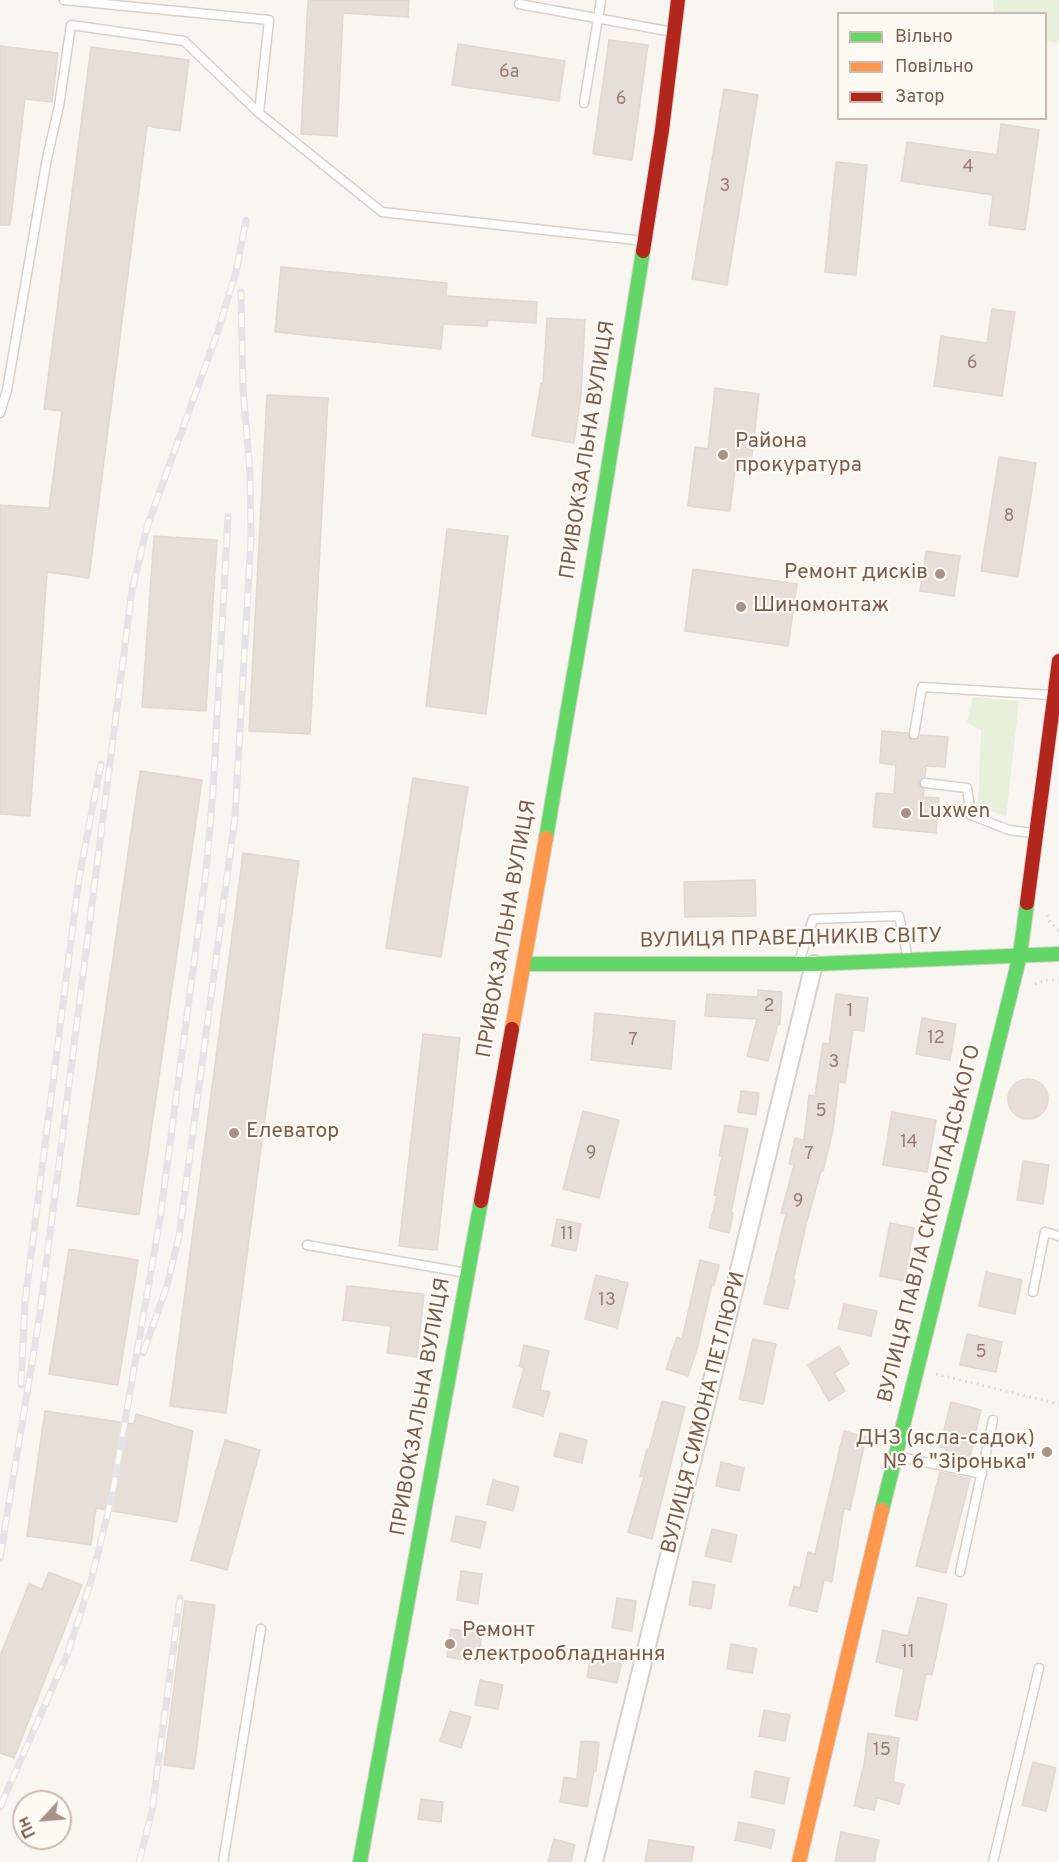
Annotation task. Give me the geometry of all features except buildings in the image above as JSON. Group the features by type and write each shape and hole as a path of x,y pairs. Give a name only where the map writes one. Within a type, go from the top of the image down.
{"street":[{"name":"ПРИВОКЗАЛЬНА ВУЛИЦЯ","path":"360,1862 524,963 594,556 662,130 678,0"},
{"name":"ВУЛИЦЯ ПАВЛА СКОРОПАДСЬКОГО","path":"799,1862 895,1456 1020,955 1059,661"},
{"name":"ВУЛИЦЯ ПРАВЕДНИКІВ СВІТУ","path":"524,963 806,964 1059,954"},
{"name":"ВУЛИЦЯ СИМОНА ПЕТЛЮРИ","path":"594,1862 806,964"}],"lane":[{"path":"64,0 269,20 259,113"},
{"path":"584,103 601,0"},
{"path":"519,4 674,32"},
{"path":"0,413 7,390 47,158 59,106 71,25 184,41 259,113 382,212 644,241"},
{"path":"914,734 922,687 1055,695"},
{"path":"924,783 967,788 971,814 1009,830 1036,833"},
{"path":"806,964 813,918 899,916 908,960"},
{"path":"1033,1292 1045,1232 1059,1236"},
{"path":"308,1245 467,1274"},
{"path":"960,1572 993,1420"},
{"path":"895,1456 982,1474"},
{"path":"222,1862 261,1629"},
{"path":"993,1862 1040,1668"}],"path":[{"path":"1029,987 1037,982 1059,980"},
{"path":"917,1369 1059,1404"}],"green space":[{"path":"993,0 1059,0 1059,43 1047,41 1047,12 994,12"},
{"path":"973,697 1019,701 1006,817 978,805 981,730 967,722"}],"railway":[{"path":"0,1558 39,1320 132,590 147,527 218,331 236,272 246,220"},
{"path":"143,1353 167,1286 179,1236 235,817 251,538 250,473 243,389 241,292"},
{"path":"0,1807 67,1655 91,1581 112,1496 160,1219 206,872 213,791 228,517"},
{"path":"21,1385 25,1302 79,878 101,764"},
{"path":"139,1862 152,1811 180,1598"}],"traffic: fast":[{"path":"546,838 643,251"},
{"path":"882,1510 1020,955 1027,903"},
{"path":"524,964 814,964 1059,954"},
{"path":"360,1862 481,1201"}],"traffic: slow":[{"path":"512,1029 546,838"},
{"path":"799,1862 882,1510"}],"traffic: jam":[{"path":"643,251 662,130 678,0"},
{"path":"1027,903 1059,661"},
{"path":"481,1201 512,1029"}],"place":[{"name":"Района прокуратура","path":"723,455"},
{"name":"Ремонт дисків","path":"940,574"},
{"name":"Шиномонтаж","path":"741,607"},
{"name":"Luxwen","path":"906,813"},
{"name":"Елеватор","path":"234,1133"},
{"name":"ДНЗ (ясла-садок) № 6 \"Зіронька\"","path":"1047,1452"},
{"name":"Ремонт електрообладнання","path":"450,1644"}]}
